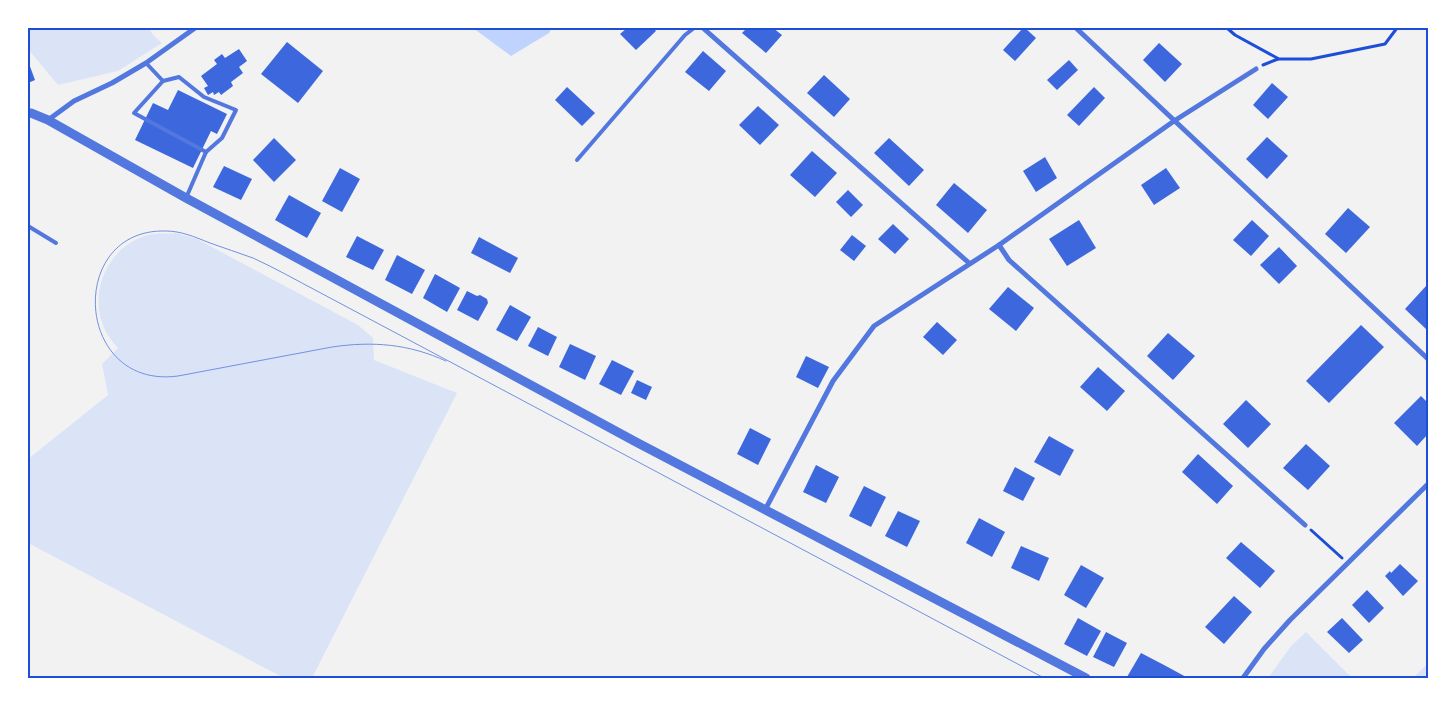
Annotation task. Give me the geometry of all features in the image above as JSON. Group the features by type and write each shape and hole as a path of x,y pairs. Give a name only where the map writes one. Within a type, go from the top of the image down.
{"street":[{"path":"48,120 74,101 112,83 146,63 195,28"},
{"path":"703,28 969,263"},
{"path":"1076,28 1428,359"},
{"path":"765,511 833,381 874,326 999,245 1174,120 1256,69"},
{"path":"28,113 48,120 186,198 765,511 1086,678"},
{"path":"999,245 1009,260 1305,525"},
{"path":"1243,678 1264,649 1284,627 1428,484"}],"lane":[{"path":"577,160 685,35 694,28"},
{"path":"146,63 163,81"},
{"path":"186,198 206,152 222,138 236,110 204,97 179,77 163,81 134,113 206,152"},
{"path":"28,226 56,243"}],"path":[{"path":"1227,28 1235,36 1278,58 1311,59 1385,44 1397,28"},
{"path":"1256,69 1278,58"},
{"path":"1315,534 1348,563"}],"shaded area":[{"path":"28,28 148,28 162,43 118,71 58,85 28,49"},
{"path":"176,233 197,239 358,325 373,338 374,360 457,393 312,678 284,678 28,543 28,459 108,395 102,364 118,348 106,331 99,311 101,282 107,268 125,246 138,239 152,234"},
{"path":"1306,632 1352,678 1268,678 1291,646"},
{"path":"1428,663 1428,678 1413,678"}],"water":[{"path":"473,28 552,28 549,33 511,56"}],"building":[{"path":"627,28 653,28 656,31 636,50 620,34"},
{"path":"747,28 773,28 782,35 766,53 742,33"},
{"path":"1023,28 1036,38 1015,61 1003,50"},
{"path":"287,42 323,71 298,103 261,74"},
{"path":"1159,43 1182,64 1165,82 1143,60"},
{"path":"239,49 247,61 239,67 243,73 231,82 233,86 221,95 219,92 214,95 213,92 208,95 204,88 208,86 201,76 217,64 214,60 222,54 225,58"},
{"path":"703,51 726,71 709,91 685,72"},
{"path":"1069,60 1078,70 1057,90 1047,80"},
{"path":"28,61 35,80 28,83"},
{"path":"824,75 850,99 834,117 807,93"},
{"path":"1272,83 1288,97 1268,119 1253,105"},
{"path":"567,87 595,113 582,126 555,100"},
{"path":"1094,87 1105,98 1079,126 1067,115"},
{"path":"178,90 227,114 217,134 211,131 193,168 135,140 153,103 168,110"},
{"path":"758,106 779,125 760,145 739,125"},
{"path":"1267,137 1288,156 1267,179 1246,159"},
{"path":"274,138 296,160 274,182 253,160"},
{"path":"889,138 924,170 909,186 874,153"},
{"path":"812,151 837,173 815,197 790,175"},
{"path":"1045,157 1057,178 1036,192 1023,171"},
{"path":"224,166 252,179 241,200 213,187"},
{"path":"340,168 360,179 342,212 322,201"},
{"path":"1166,168 1180,188 1154,205 1141,185"},
{"path":"954,183 987,210 968,233 936,205"},
{"path":"848,190 863,205 851,217 836,202"},
{"path":"289,195 321,213 307,238 275,220"},
{"path":"1348,208 1370,227 1346,253 1325,234"},
{"path":"1079,220 1096,248 1067,266 1049,239"},
{"path":"1252,220 1269,236 1251,256 1233,240"},
{"path":"893,224 909,239 895,254 878,239"},
{"path":"852,235 866,246 854,261 840,250"},
{"path":"357,236 384,250 373,270 346,257"},
{"path":"479,237 518,258 510,273 471,253"},
{"path":"1279,247 1297,266 1279,284 1260,265"},
{"path":"397,255 425,270 412,294 385,280"},
{"path":"435,274 460,288 447,312 423,298"},
{"path":"1426,286 1428,289 1428,326 1426,329 1405,309"},
{"path":"1008,287 1034,308 1016,331 989,309"},
{"path":"467,291 487,299 488,303 478,321 457,310"},
{"path":"510,305 531,317 517,341 496,330"},
{"path":"937,322 957,340 943,355 923,337"},
{"path":"1361,325 1384,347 1329,403 1306,381"},
{"path":"538,327 557,337 548,356 528,346"},
{"path":"1168,333 1195,356 1173,380 1147,356"},
{"path":"570,344 596,356 585,380 559,367"},
{"path":"806,356 829,367 818,388 796,377"},
{"path":"612,360 634,371 621,395 599,384"},
{"path":"1098,367 1125,391 1107,411 1080,387"},
{"path":"637,380 652,387 646,400 631,393"},
{"path":"1421,396 1428,403 1428,434 1417,446 1394,423"},
{"path":"1246,400 1271,424 1248,448 1223,424"},
{"path":"750,428 771,439 758,465 737,454"},
{"path":"1049,436 1074,450 1060,476 1034,462"},
{"path":"1306,444 1330,466 1308,490 1283,468"},
{"path":"1198,454 1233,486 1217,504 1182,472"},
{"path":"816,465 839,477 826,503 803,492"},
{"path":"1015,467 1035,478 1023,501 1003,491"},
{"path":"864,486 886,497 871,527 849,516"},
{"path":"898,511 920,521 907,547 885,536"},
{"path":"979,518 1005,532 992,557 966,543"},
{"path":"1241,542 1275,571 1260,588 1226,558"},
{"path":"1021,546 1049,558 1039,581 1011,568"},
{"path":"1400,564 1418,581 1403,596 1385,576"},
{"path":"1081,565 1104,578 1086,608 1064,595"},
{"path":"1367,590 1384,608 1369,623 1352,605"},
{"path":"1234,596 1252,612 1224,644 1205,627"},
{"path":"1078,618 1101,631 1087,656 1064,644"},
{"path":"1342,618 1363,640 1349,653 1327,632"},
{"path":"1106,632 1127,643 1114,667 1093,657"},
{"path":"1141,653 1188,678 1127,677"}],"tram line":[{"path":"446,361 432,355 390,345 362,344 332,347 178,376 144,374 118,359 102,335 96,308 98,279 111,254 134,237 166,231 188,235 253,258 1044,678"}]}
